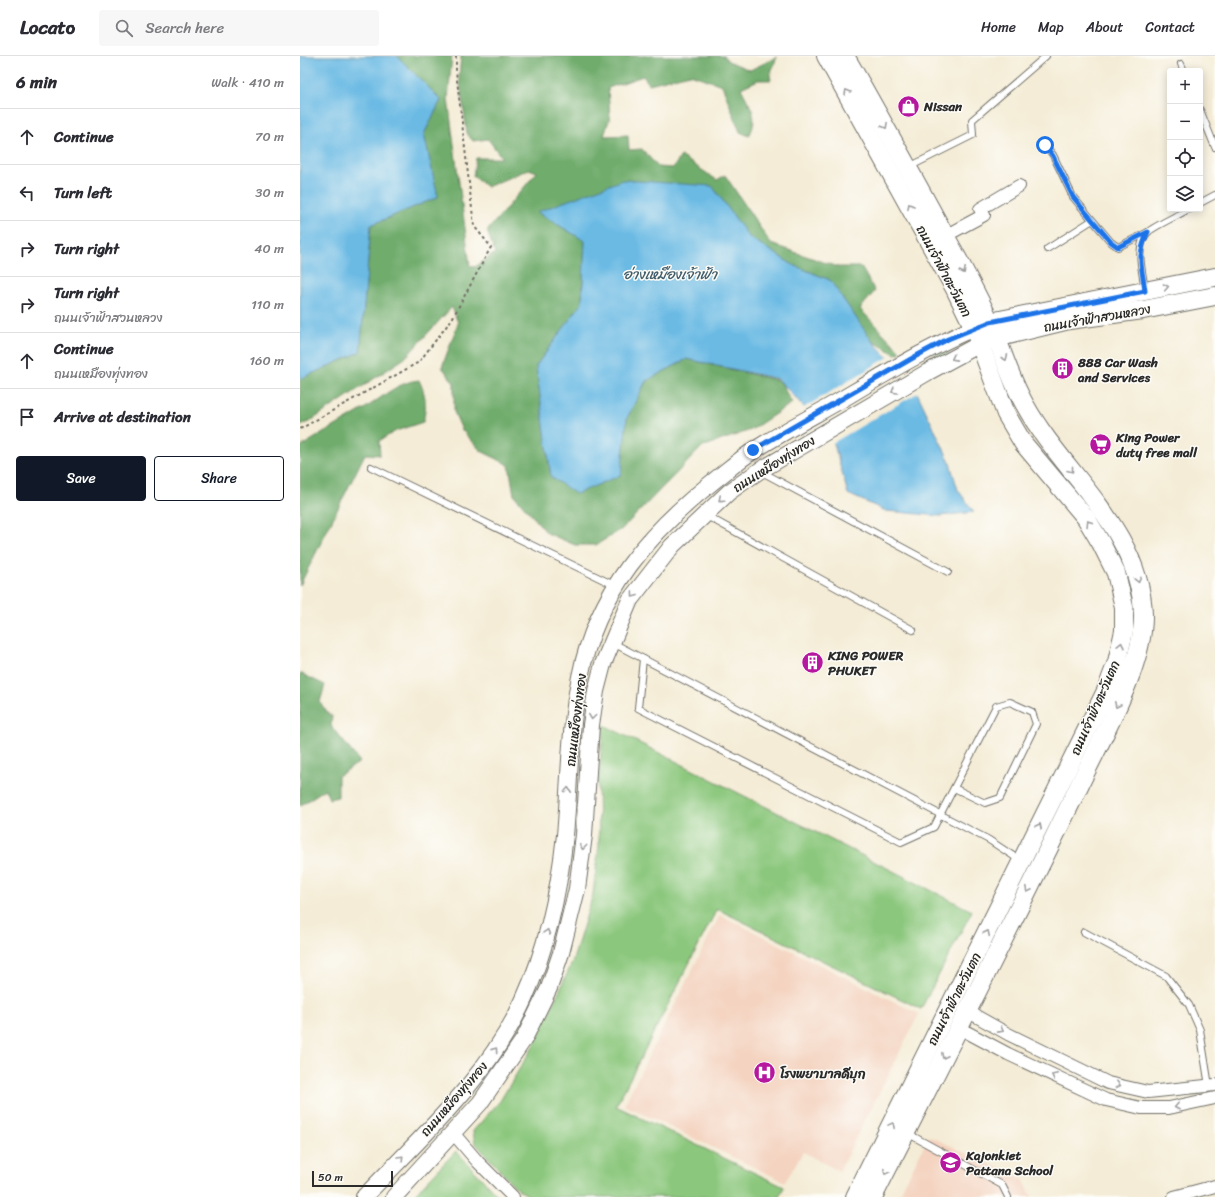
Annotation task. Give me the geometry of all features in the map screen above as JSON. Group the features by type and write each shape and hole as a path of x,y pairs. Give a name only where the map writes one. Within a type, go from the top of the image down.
{"main road":[{"name":"ถนนเจ้าฟ้าตะวันตก","path":"826,56 956,289 985,333 1039,430 1104,514 1128,553 1137,574 1142,597 1143,626 1136,660 1130,676 1046,855 873,1197"},
{"name":"ถนนเจ้าฟ้าตะวันตก","path":"845,56 945,236 985,333 1006,414 1018,435 1073,501 1101,543 1116,573 1124,607 1122,642 1112,675 1022,862 855,1197"},
{"name":"ถนนเจ้าฟ้าสวนหลวง","path":"985,333 1145,291 1215,278"},
{"name":"ถนนเจ้าฟ้าสวนหลวง","path":"985,333 1143,310 1215,296"}],"street":[{"path":"945,236 984,215 980,209 1018,186"},
{"name":"ถนนเหมืองทุ่งทอง","path":"364,1197 466,1089 507,1034 535,972 558,891 580,676 600,615 634,558 688,502 753,450 918,355 985,333"},
{"name":"ถนนเหมืองทุ่งทอง","path":"394,1197 480,1102 524,1038 549,988 561,953 577,889 586,818 591,725 595,698 603,664 630,600 672,546 704,514 729,492 759,471 928,372 985,333"},
{"path":"566,817 586,818"},
{"path":"967,1011 1008,1034 1108,1083 1148,1092 1212,1086"},
{"path":"958,1028 1008,1054 1106,1100 1141,1108 1170,1108 1215,1098"},
{"path":"453,1133 478,1162 513,1197"},
{"path":"1174,1197 1215,1186"}],"lane":[{"path":"908,168 973,135 972,120 1046,56"},
{"path":"1181,64 1183,68"},
{"path":"1203,117 1215,147"},
{"path":"1045,145 1053,156 1073,197 1091,220 1118,247 1185,212"},
{"path":"1203,201 1215,195"},
{"path":"1047,249 1091,220"},
{"path":"1145,291 1141,263 1141,248 1148,232"},
{"path":"371,467 616,586"},
{"path":"759,471 948,572"},
{"path":"704,514 913,630"},
{"path":"611,643 989,840 1022,862"},
{"path":"643,659 638,708 901,842 934,826 996,706 1010,702 1032,712 1036,724 1000,798 985,803 954,788"},
{"path":"1084,932 1166,976 1189,1005 1200,1030 1212,1086"},
{"path":"906,1133 1002,1185 1008,1197"}],"path":[{"path":"300,429 419,362 452,320 491,247 474,226 456,71 456,56"}],"shaded area":[{"name":"โรงพยาบาลดีบุก","path":"720,915 919,1014 839,1171 803,1152 785,1182 624,1105"},
{"name":"Kajonkiet Pattana School","path":"929,1136 1023,1179 1032,1197 898,1197"}],"green space":[{"path":"397,56 452,56 448,99 470,266 475,267 495,253 487,231 537,172 529,169 487,187 473,176 476,158 502,158 488,139 473,141 467,134 459,76 461,56 724,56 728,61 750,70 777,57 770,75 771,80 758,80 741,88 754,117 754,123 749,136 740,132 722,85 690,74 649,84 643,76 608,88 610,117 604,136 628,135 629,150 642,149 658,167 673,168 681,156 717,180 725,175 771,244 838,267 861,267 875,291 860,309 900,351 900,353 895,354 872,341 830,280 793,265 749,237 712,187 537,212 585,241 582,303 536,366 551,477 621,475 627,418 646,381 687,359 780,381 792,403 751,430 702,447 622,529 596,545 575,545 547,533 514,495 509,465 481,451 462,430 454,412 454,383 442,367 458,323 452,307 405,358 309,422 300,425 300,379 360,352 371,225 438,197 424,134 441,100"},
{"path":"946,349 949,353 925,367 922,362"},
{"path":"419,380 425,400 423,422 396,431 379,441 380,455 365,454 300,585 300,447 359,412 392,390 411,381"},
{"path":"300,673 325,685 320,702 328,714 332,716 331,726 360,762 338,776 338,797 329,799 325,789 300,806"},
{"path":"604,725 972,911 921,1009 717,909 616,1106 784,1187 779,1197 532,1197 518,1190 475,1143 473,1131 500,1101 534,1045 572,963 593,894 599,845 598,782"},
{"path":"456,1151 499,1197 412,1197"}],"water":[{"path":"300,56 397,56 441,100 424,134 438,197 371,225 360,352 300,379"},
{"name":"อ่างเหมืองเจ้าฟ้า","path":"623,180 712,186 749,237 793,265 830,280 872,341 911,380 949,460 958,490 974,512 940,516 886,511 848,494 832,437 778,379 687,359 646,381 627,418 621,475 576,494 551,477 536,366 582,303 585,241 537,212"}],"pier":[{"path":"890,356 912,379 919,392 831,444 830,438 802,409"}],"place":[{"name":"Nissan","path":"908,106"},
{"name":"888 Car Wash and Services","path":"1063,369"},
{"name":"King Power duty free mall","path":"1101,444"},
{"name":"KING POWER PHUKET","path":"813,662"},
{"name":"โรงพยาบาลดีบุก","path":"765,1073"},
{"name":"Kajonkiet Pattana School","path":"950,1162"}],"route":[{"path":"753,450 918,355 948,339 974,328 990,322 1098,302 1145,291 1141,263 1141,248 1148,232 1127,244 1118,247 1111,242 1073,197 1053,156 1045,145"}]}
